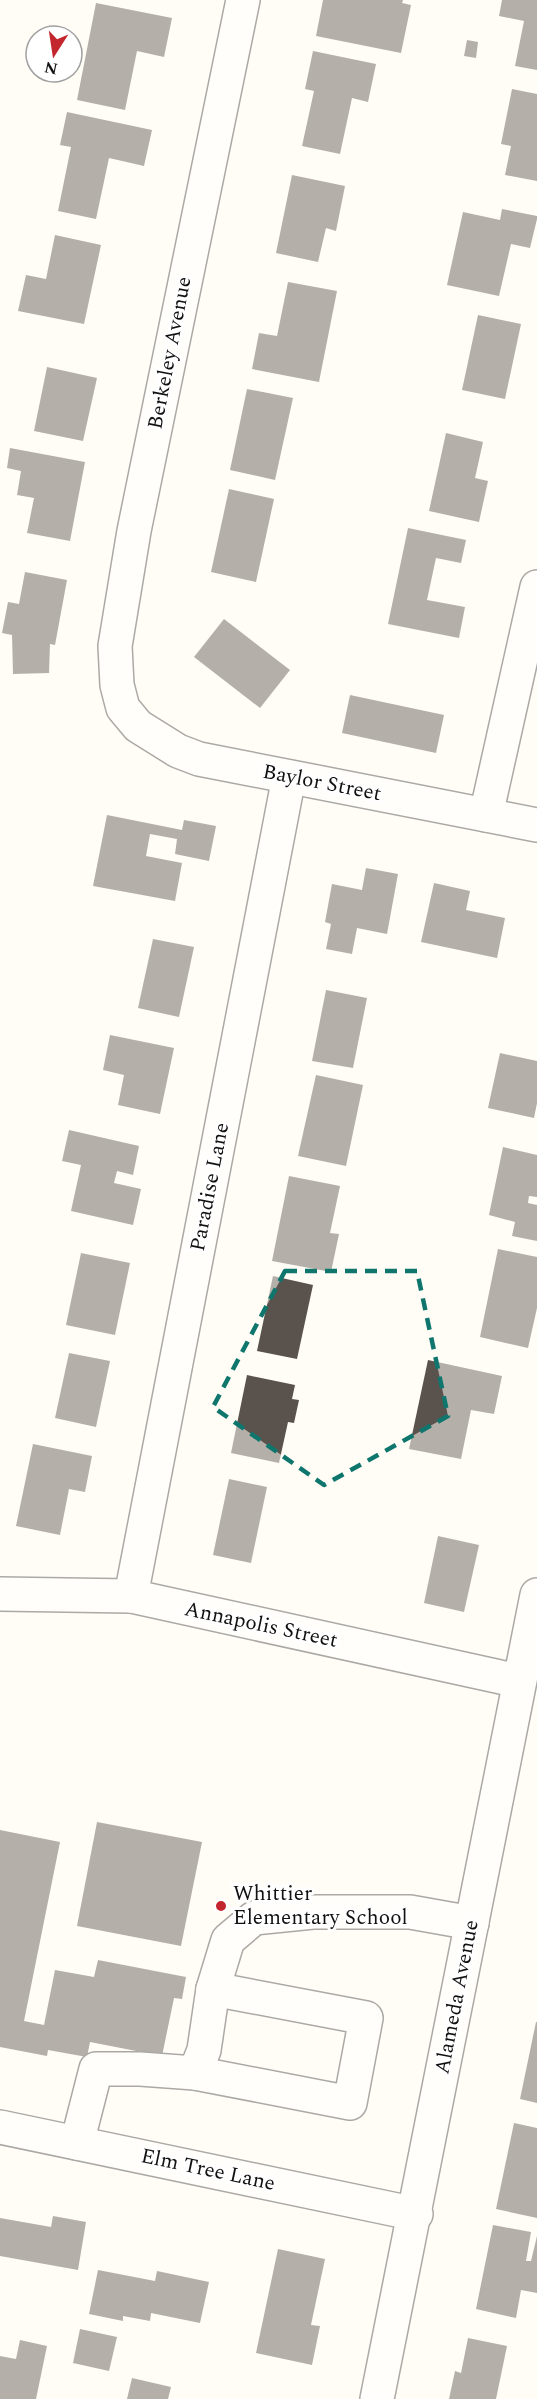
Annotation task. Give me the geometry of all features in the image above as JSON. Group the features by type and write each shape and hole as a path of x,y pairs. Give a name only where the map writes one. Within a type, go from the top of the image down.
{"street":[{"name":"Berkeley Avenue","path":"123,708 117,685 115,646 134,531 243,0"},
{"path":"486,815 537,587"},
{"name":"Baylor Street","path":"123,708 138,726 178,751 199,759 537,825"},
{"name":"Paradise Lane","path":"130,1596 289,777"},
{"name":"Annapolis Street","path":"0,1594 130,1596 505,1677 518,1682"},
{"name":"Alameda Avenue","path":"377,2399 416,2214 518,1682 537,1595"},
{"path":"195,2073 204,2050 213,1989 228,1940 254,1918 313,1912 410,1912 472,1923"},
{"path":"77,2143 96,2069 195,2073 350,2103 366,2018 213,1989"},
{"name":"Elm Tree Lane","path":"0,2127 416,2214"}],"highlighted area":[{"path":"285,1271 417,1271 448,1416 324,1485 213,1407"}],"building":[{"path":"323,0 403,0 402,3 411,5 401,53 316,36"},
{"path":"502,0 537,0 537,70 515,66 524,21 499,16"},
{"path":"96,3 172,18 164,57 137,51 125,110 77,100 80,84 84,84 84,64"},
{"path":"467,40 478,42 476,58 464,56"},
{"path":"313,51 376,64 368,102 352,98 340,154 302,146 314,91 305,89"},
{"path":"512,89 537,94 537,181 505,175 511,146 501,144"},
{"path":"67,112 152,130 144,166 109,158 96,219 58,211 71,147 60,145"},
{"path":"292,175 345,186 336,231 326,228 318,262 276,253"},
{"path":"502,209 537,216 537,219 530,248 511,244 499,296 447,285 463,212 500,220"},
{"path":"55,235 101,245 84,324 18,311 26,275 46,279"},
{"path":"288,282 337,291 319,382 252,369 259,333 277,336"},
{"path":"478,315 521,324 505,399 462,390"},
{"path":"47,367 97,378 83,441 34,431"},
{"path":"247,389 293,398 275,480 230,470"},
{"path":"446,433 483,442 475,478 488,481 479,522 429,511"},
{"path":"10,448 85,462 70,541 27,533 34,498 17,495 21,471 7,468"},
{"path":"229,489 274,499 256,582 211,572"},
{"path":"408,528 466,540 461,563 436,558 427,600 465,607 459,638 388,624"},
{"path":"25,572 67,580 55,645 50,644 49,673 13,674 12,635 2,633 8,602 19,604"},
{"path":"224,619 290,670 260,708 194,657"},
{"path":"350,695 444,715 436,753 342,733"},
{"path":"107,815 182,830 184,820 216,826 209,861 175,854 177,839 150,834 146,856 182,863 175,901 93,886"},
{"path":"366,868 398,874 387,934 357,928 352,954 326,949 331,924 325,922 332,884 362,890"},
{"path":"434,883 470,891 466,910 505,918 497,958 421,942"},
{"path":"153,939 194,947 179,1017 138,1008"},
{"path":"326,990 367,998 353,1068 312,1061"},
{"path":"110,1035 174,1048 160,1114 118,1105 124,1075 103,1070"},
{"path":"500,1053 537,1061 537,1103 534,1118 488,1108"},
{"path":"316,1075 363,1085 346,1166 298,1156"},
{"path":"69,1130 139,1146 133,1175 117,1171 114,1183 141,1189 133,1225 71,1211 81,1165 62,1161"},
{"path":"503,1147 537,1155 537,1197 529,1196 528,1203 537,1205 537,1241 512,1236 515,1222 489,1215"},
{"path":"289,1176 340,1186 330,1233 339,1234 331,1272 272,1261"},
{"path":"498,1249 537,1257 537,1308 528,1348 480,1337"},
{"path":"81,1253 130,1263 115,1335 66,1325"},
{"path":"273,1276 313,1285 297,1359 257,1351"},
{"path":"69,1353 110,1361 96,1427 55,1418"},
{"path":"428,1360 502,1376 494,1414 471,1410 461,1459 409,1449"},
{"path":"247,1375 295,1385 292,1399 299,1400 294,1423 288,1422 279,1463 231,1453"},
{"path":"33,1444 92,1456 85,1492 69,1489 60,1535 16,1526"},
{"path":"229,1479 267,1487 251,1563 213,1555"},
{"path":"438,1536 479,1545 464,1612 424,1603"},
{"path":"97,1822 202,1842 181,1946 77,1926"},
{"path":"0,1830 60,1842 24,2021 44,2025 55,1970 94,1977 98,1960 186,1977 182,1999 174,1998 162,2056 90,2042 87,2057 48,2050 47,2056 0,2047"},
{"path":"537,2022 537,2103 520,2099"},
{"path":"514,2123 537,2128 537,2218 496,2209"},
{"path":"53,2216 86,2222 78,2270 0,2256 0,2218 51,2227"},
{"path":"493,2225 531,2232 526,2261 531,2261 537,2236 537,2293 521,2290 516,2318 476,2309"},
{"path":"278,2249 325,2259 311,2325 320,2326 312,2365 256,2353"},
{"path":"98,2270 155,2281 157,2271 209,2282 200,2323 151,2313 150,2321 123,2316 123,2321 89,2314"},
{"path":"80,2329 117,2337 109,2371 73,2363"},
{"path":"468,2338 507,2346 496,2399 449,2399 455,2371 461,2373"},
{"path":"20,2340 47,2346 36,2399 0,2399 0,2356 16,2359"},
{"path":"132,2378 171,2387 168,2399 127,2399"}],"place":[{"name":"Whittier Elementary School","path":"221,1906"}]}
